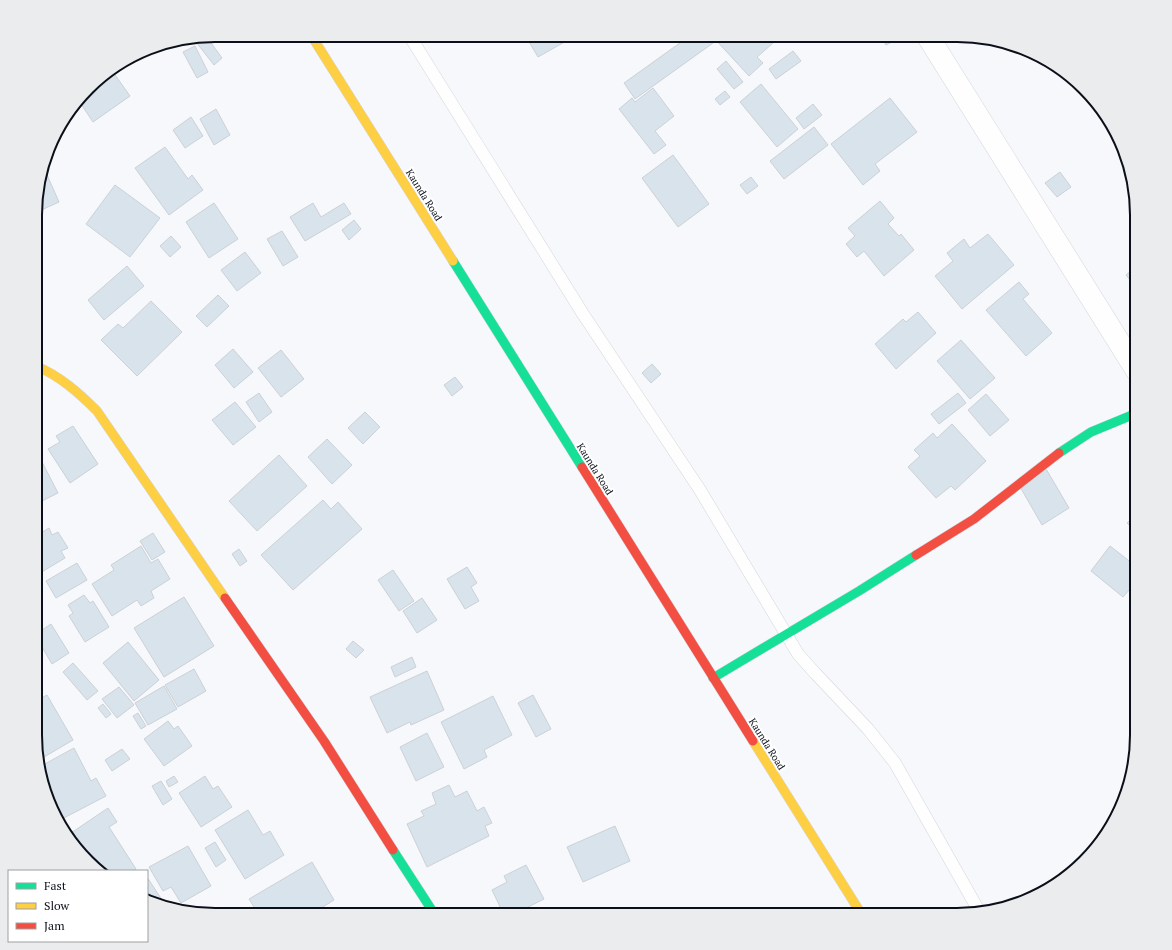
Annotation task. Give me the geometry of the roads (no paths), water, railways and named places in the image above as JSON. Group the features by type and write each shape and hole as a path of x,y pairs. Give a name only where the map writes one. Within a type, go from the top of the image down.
{"street":[{"name":"Kaunda Road","path":"315,42 858,908"},
{"path":"931,42 1130,360"},
{"path":"42,368 72,387 97,412 324,741 431,908"},
{"path":"713,678 974,519 1052,457 1091,432 1130,416"}],"lane":[{"path":"413,42 583,314 700,490 798,654 814,673 868,729 895,763 977,907"}]}
